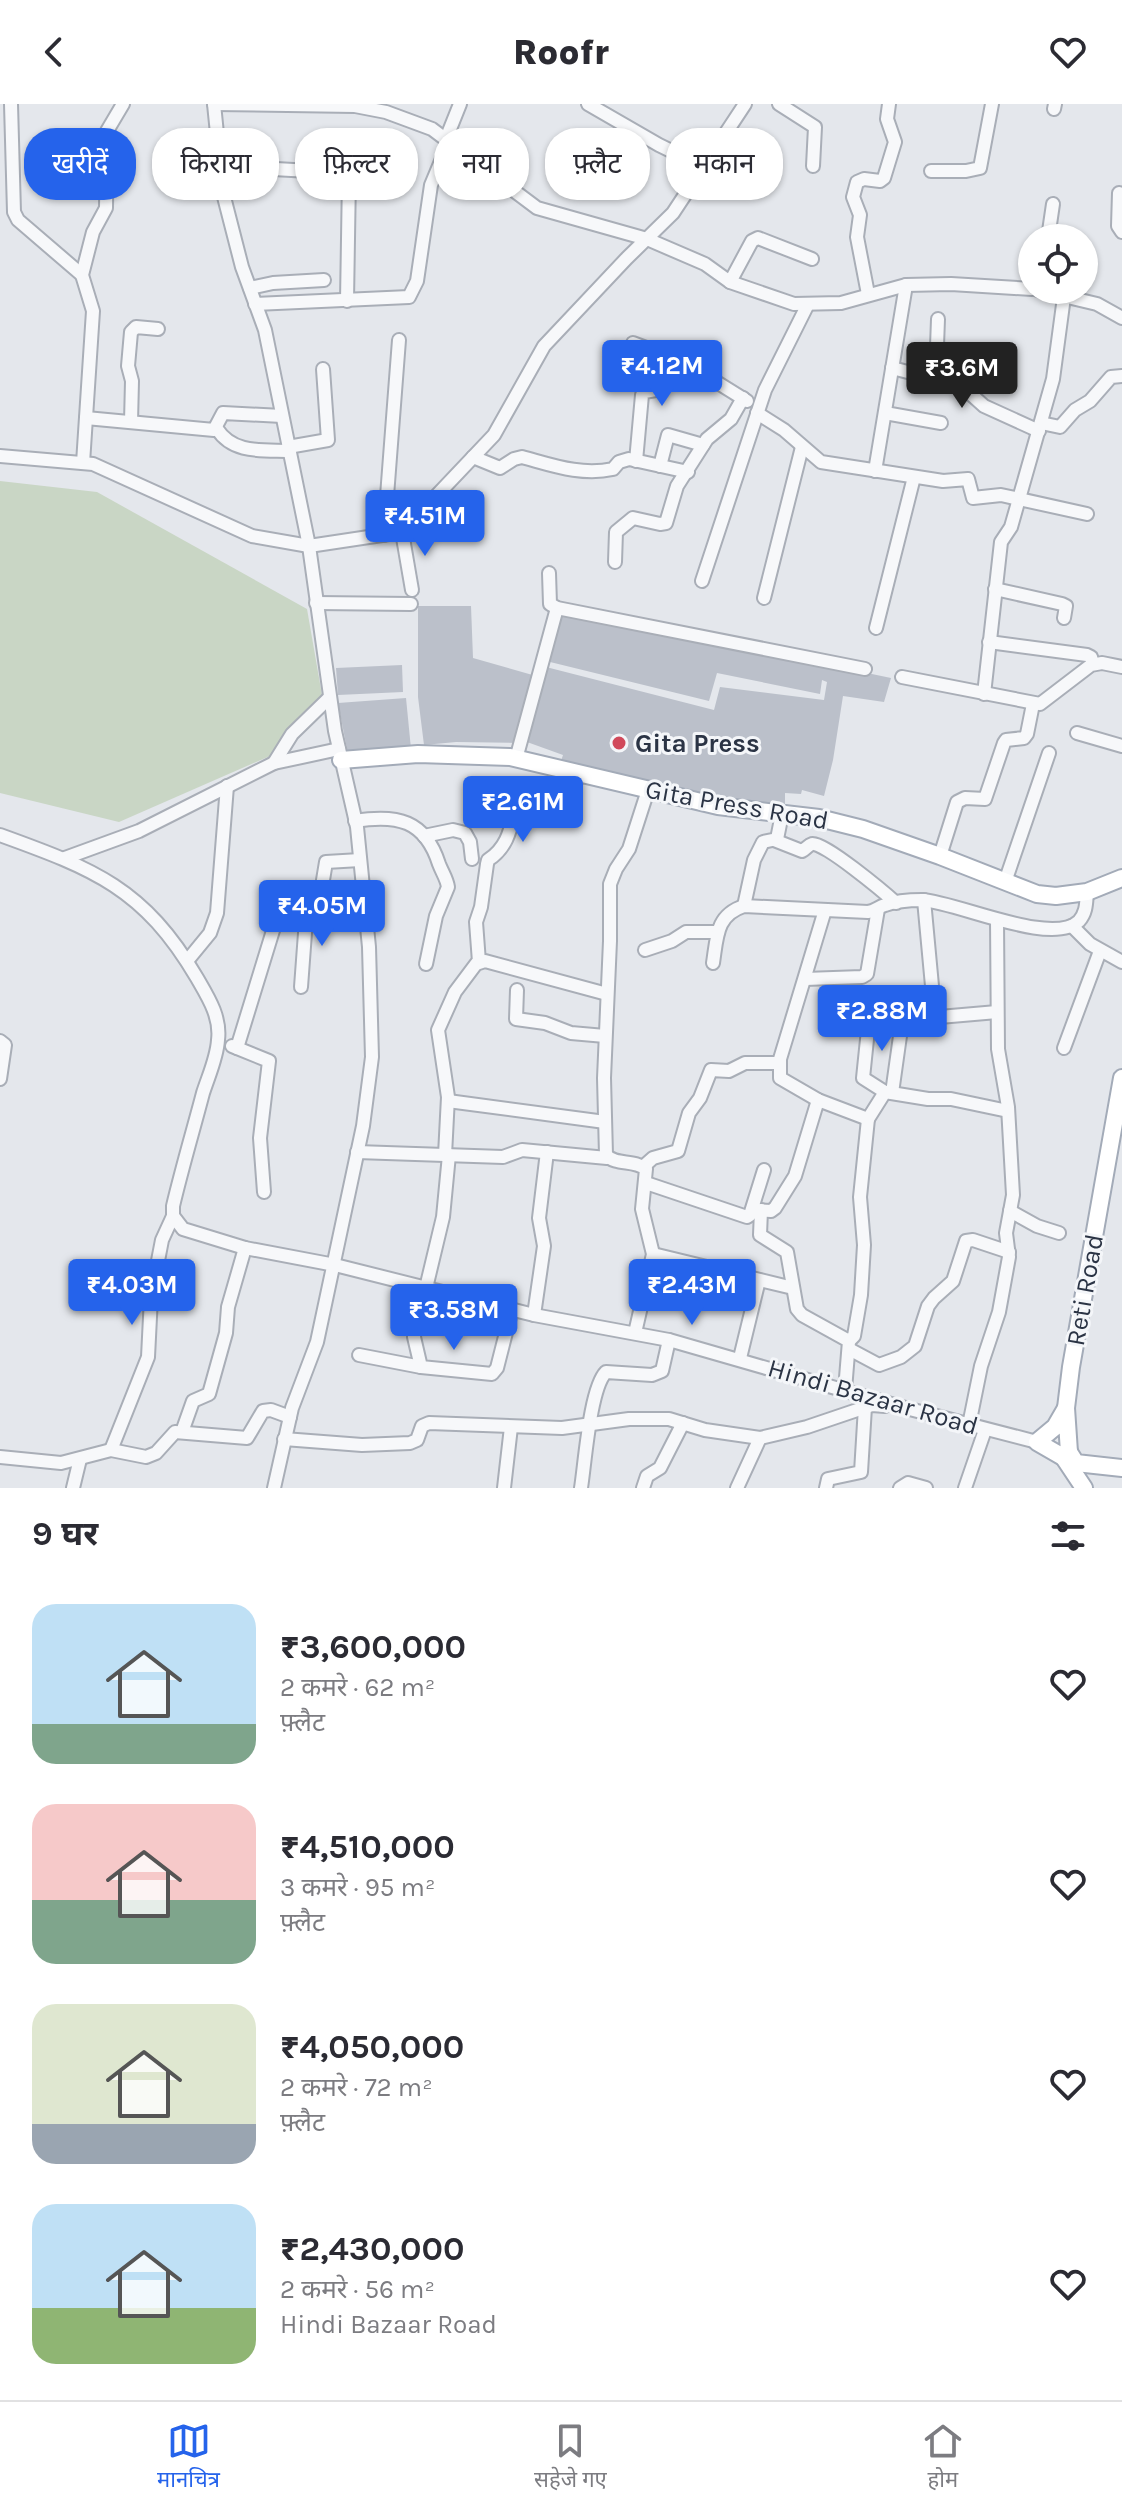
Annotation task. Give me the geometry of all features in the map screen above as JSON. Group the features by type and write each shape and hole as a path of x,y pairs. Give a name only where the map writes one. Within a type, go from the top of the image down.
{"main road":[{"name":"Gita Press Road","path":"340,754 486,755 516,759 718,806 819,818 863,829 1037,894 1056,896 1087,892 1122,878"},
{"name":"Reti Road","path":"1066,1454 1066,1408 1071,1367 1122,1078"},
{"path":"1066,1408 1055,1427 1037,1442 1066,1454 1076,1463 1122,1468"},
{"path":"1066,1454 1084,1488"}],"street":[{"path":"11,104 6,156 18,220 82,275"},
{"path":"83,463 93,311 82,275 93,232 106,208 107,131 123,104"},
{"path":"216,128 214,104 369,108 434,130"},
{"path":"452,128 460,104"},
{"path":"588,104 666,148"},
{"path":"729,128 745,104"},
{"path":"779,104 815,127 813,166"},
{"path":"868,294 857,237 860,215 853,197 857,182 884,178 895,142 887,119 889,104"},
{"path":"931,171 980,168 992,104"},
{"path":"279,169 347,173 347,301"},
{"path":"255,304 409,297 417,281 434,177"},
{"path":"1119,193 1118,226 1122,232"},
{"path":"225,200 265,330 309,546 329,698 355,821 369,947 372,1057 357,1152 317,1342 290,1417 274,1488"},
{"path":"526,200 537,208 647,239 705,264 730,282 794,304 841,303 906,285 951,284 1018,289"},
{"path":"0,456 93,464 252,536 309,546 402,532 494,435 544,346 673,213 682,200"},
{"path":"1050,224 1053,204"},
{"path":"730,282 752,241 758,238 812,259"},
{"path":"250,288 273,283 324,280"},
{"path":"875,471 906,285"},
{"path":"984,694 1002,537 1011,527 1053,379 1063,304"},
{"path":"1097,304 1122,318"},
{"path":"702,581 758,411 807,306"},
{"path":"938,319 937,346 943,381"},
{"path":"131,422 132,381 128,366 131,332 136,327 158,329"},
{"path":"384,535 399,340"},
{"path":"633,343 692,366 743,398 821,462 943,481 968,479 973,498 1001,495 1087,514"},
{"path":"636,461 642,395 662,389 671,357"},
{"path":"892,368 964,388 984,406 1040,427 1060,427 1075,410 1090,401 1111,377 1122,376"},
{"path":"217,429 223,438 235,446 288,449 328,440 323,369"},
{"path":"615,562 616,532 633,518 666,523 675,490 703,445 715,430 731,419 743,398"},
{"path":"217,429 223,413 282,416"},
{"path":"885,413 941,423"},
{"path":"86,418 217,429"},
{"path":"660,466 668,435 703,445"},
{"path":"764,598 802,447"},
{"path":"473,457 496,468 503,468 522,457 585,472 613,469 624,460 688,472"},
{"path":"876,628 914,477"},
{"path":"316,603 412,597 402,532"},
{"path":"549,573 550,604 557,608 865,669"},
{"path":"995,589 1062,604 1066,606 1064,618"},
{"path":"516,759 557,608"},
{"path":"989,642 1087,655 1093,664"},
{"path":"902,677 1033,704 1047,701 1093,664 1122,667"},
{"path":"274,763 292,734 329,698"},
{"path":"940,856 957,802 965,798 985,799 1004,743 1006,740 1024,738 1027,734 1033,704"},
{"path":"1077,733 1122,746"},
{"path":"1005,882 1049,753"},
{"path":"65,858 139,831 274,763 340,754"},
{"path":"421,1367 414,1337 423,1288 443,1217 447,1155 448,1101 438,1030 452,997 479,962 476,922 488,860 499,854 503,847 518,800 525,797 566,809 579,773"},
{"path":"187,961 210,933 217,913 227,786"},
{"path":"607,1158 605,1036 610,884 629,849 648,790"},
{"path":"774,840 778,836 782,814"},
{"path":"355,821 390,817 405,821 424,836 436,855 448,887 436,916 426,964"},
{"path":"424,836 453,830 465,833 470,842 472,859"},
{"path":"0,835 65,858 99,874 127,894 159,922 212,1004 218,1040 185,1159 173,1216 162,1240 151,1297 150,1351 111,1450"},
{"path":"744,906 756,855 763,842 774,840 802,851 815,844 833,853 901,902"},
{"path":"301,987 307,906 308,902 320,898 322,894 324,863 360,860"},
{"path":"713,963 723,918 732,910 744,906 868,912 901,902 924,900 1021,926 1055,928 1072,926 1081,919 1086,910 1087,892"},
{"path":"924,900 935,1018"},
{"path":"237,1048 277,914 282,908 307,906"},
{"path":"805,979 862,977 867,974 878,909"},
{"path":"825,910 780,1063 780,1078 818,1100 868,1119"},
{"path":"969,1425 981,1366 999,1312 1009,1252 1006,1233 1013,1195 1008,1111 998,1049 997,920"},
{"path":"1072,926 1100,951 1122,962"},
{"path":"645,950 672,941 686,932 718,932"},
{"path":"1064,1048 1100,951"},
{"path":"479,962 485,961 607,994"},
{"path":"517,990 516,1019 545,1023 571,1033 605,1036"},
{"path":"845,1390 849,1345 854,1336 861,1295 864,1245 860,1197 868,1119 888,1092 902,1023 905,1020 997,1012"},
{"path":"869,1020 863,1078 888,1092 928,1099 951,1099 1008,1111"},
{"path":"218,1040 269,1061 260,1138 264,1192"},
{"path":"0,1041 6,1051 0,1079"},
{"path":"644,1166 653,1158 678,1151 689,1113 700,1098 711,1070 729,1071 745,1063 780,1063"},
{"path":"646,1183 743,1217 756,1210 775,1208 795,1176 818,1100"},
{"path":"448,1101 605,1122"},
{"path":"357,1152 503,1157 522,1150 607,1158 644,1166"},
{"path":"534,1315 544,1246 539,1218 547,1152"},
{"path":"635,1333 653,1254 642,1209 646,1183 644,1166"},
{"path":"764,1170 756,1210 760,1235 787,1252 799,1312 879,1365 901,1357 915,1346 934,1298 953,1281 966,1241 973,1240 1009,1252"},
{"path":"1010,1211 1037,1226 1059,1233"},
{"name":"Hindi Bazaar Road","path":"173,1216 183,1229 245,1248 335,1265 534,1315 669,1340 898,1406 1037,1442"},
{"path":"182,1432 193,1401 209,1394 245,1248"},
{"path":"653,1254 793,1288"},
{"path":"740,1358 759,1280"},
{"path":"359,1355 421,1367 492,1374 497,1368 512,1309"},
{"path":"581,1488 590,1426 603,1375 606,1372 657,1374 662,1371 669,1340"},
{"path":"284,1439 362,1445 410,1443 417,1440 422,1426 429,1423 511,1427 590,1426 629,1419 669,1419 705,1430 760,1438 807,1427 865,1407 898,1406"},
{"path":"826,1488 828,1479 861,1472 865,1407"},
{"path":"0,1457 49,1463 80,1459 111,1450 151,1457 170,1436 182,1432 247,1438 263,1411 271,1410 290,1417"},
{"path":"643,1488 647,1476 660,1468 683,1423"},
{"path":"504,1488 511,1427"},
{"path":"965,1488 985,1430"},
{"path":"737,1488 760,1438"},
{"path":"73,1488 80,1459"},
{"path":"900,1488 908,1483 926,1488"}],"green space":[{"path":"0,481 97,492 307,609 322,695 279,752 119,822 0,793"}],"building":[{"path":"418,606 471,606 473,658 536,676 518,743 424,745 418,697"},
{"path":"559,613 581,613 891,678 884,702 843,696 824,796 802,790 801,794 785,793 785,804 729,802 561,761 563,755 527,742 546,667 714,710 720,687 824,700 827,682 822,680 820,694 717,673 709,701 546,661"},
{"path":"402,665 403,692 338,695 336,668"},
{"path":"406,698 411,749 348,754 338,703"}],"place":[{"name":"Gita Press","path":"619,743"}]}
